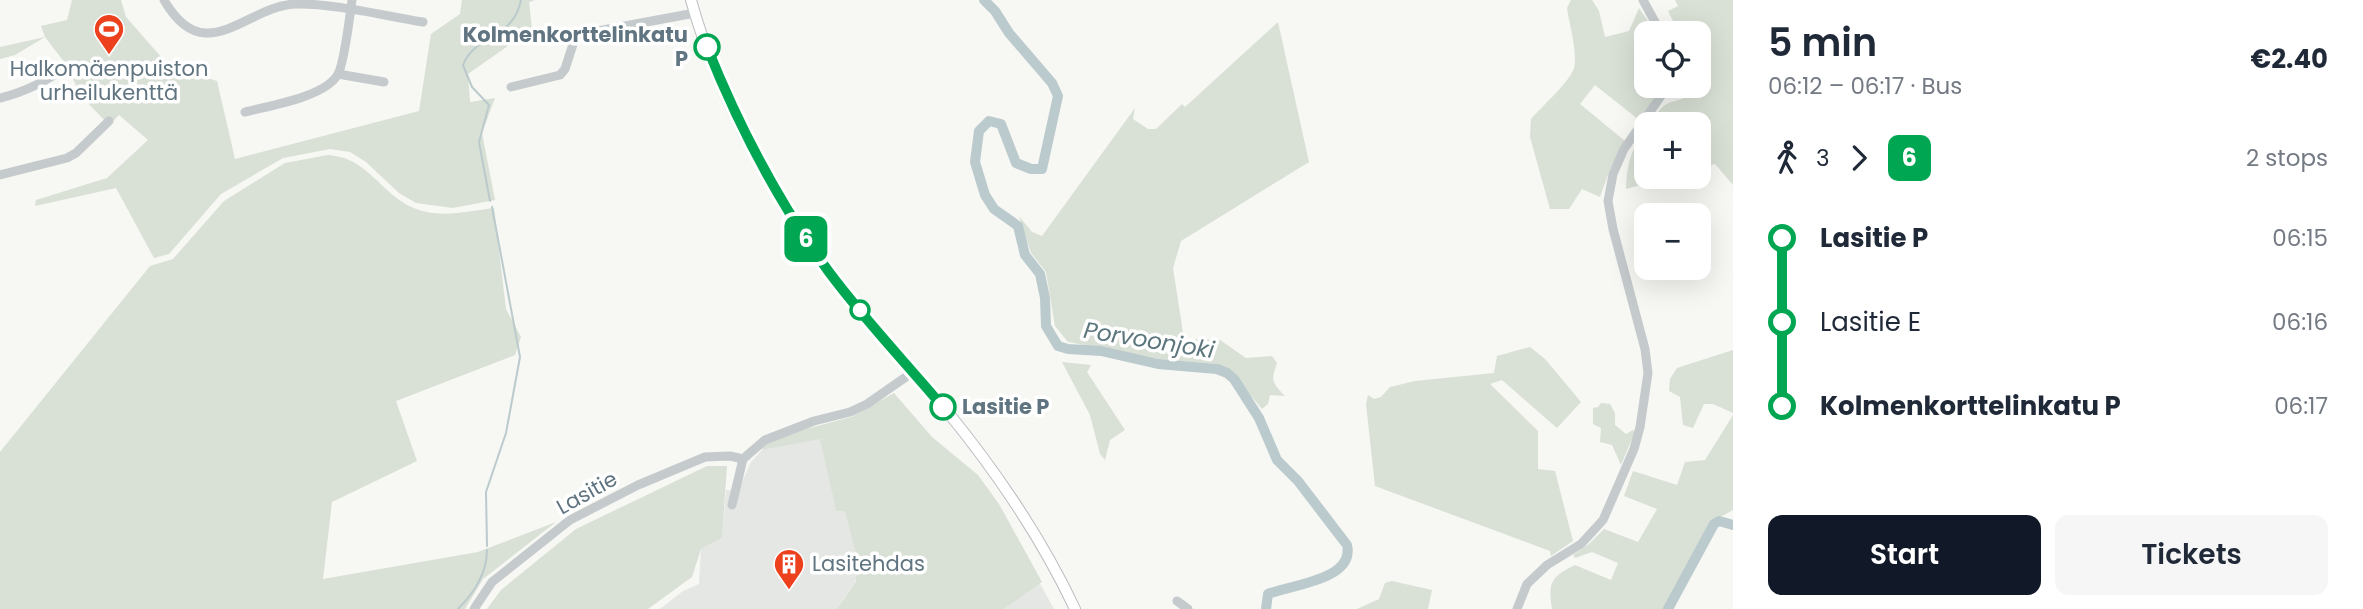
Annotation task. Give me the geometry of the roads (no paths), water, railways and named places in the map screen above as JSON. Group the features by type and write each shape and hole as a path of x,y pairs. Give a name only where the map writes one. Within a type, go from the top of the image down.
{"main road":[{"path":"691,0 726,95 774,189 831,274 954,420 1003,484 1041,545 1075,609"}],"street":[{"path":"164,0 181,22 196,30 214,34 282,6 303,5 351,10 423,22"},
{"path":"245,112 313,93 330,84 338,74 352,0"},
{"path":"1643,0 1654,21"},
{"path":"511,87 560,75 565,69 576,35 695,13"},
{"path":"0,98 20,93 46,81 69,66"},
{"path":"338,74 384,82"},
{"path":"1517,609 1527,584 1547,565 1581,544 1604,520 1634,449 1648,373 1645,349 1612,229 1608,201 1613,174 1624,149 1660,98"},
{"path":"0,175 67,158 76,153 108,121"},
{"path":"732,505 743,459 765,440 785,430 850,412 867,404 913,372"},
{"name":"Lasitie","path":"474,609 492,582 570,520 638,485 705,457 730,456 743,459"},
{"path":"1177,601 1188,609"}],"waterway":[{"path":"490,201 479,142 489,105 472,87 463,65 476,47 510,23 521,0"},
{"name":"Porvoonjoki","path":"984,0 1052,83 1058,96 1042,169 1031,169 1016,163 1001,124 989,121 979,131 975,162 985,195 994,209 1018,226 1025,255 1040,274 1045,298 1046,326 1058,346 1101,351 1158,364 1217,369 1227,373 1234,379 1259,418 1277,460 1298,481 1347,545 1347,557 1331,574 1268,594 1266,609"},
{"path":"487,546 486,492 506,433 520,357 492,207"},
{"name":"Porvoonjoki","path":"1668,609 1714,524 1719,521 1733,525"},
{"path":"458,609 478,582 485,567 487,550"}],"place":[{"name":"Kolmenkorttelinkatu P","path":"707,47"},
{"name":"Halkomäenpuiston urheilukenttä","path":"109,56"},
{"name":"Lasitie P","path":"943,407"},
{"name":"Lasitehdas","path":"789,591"}]}
